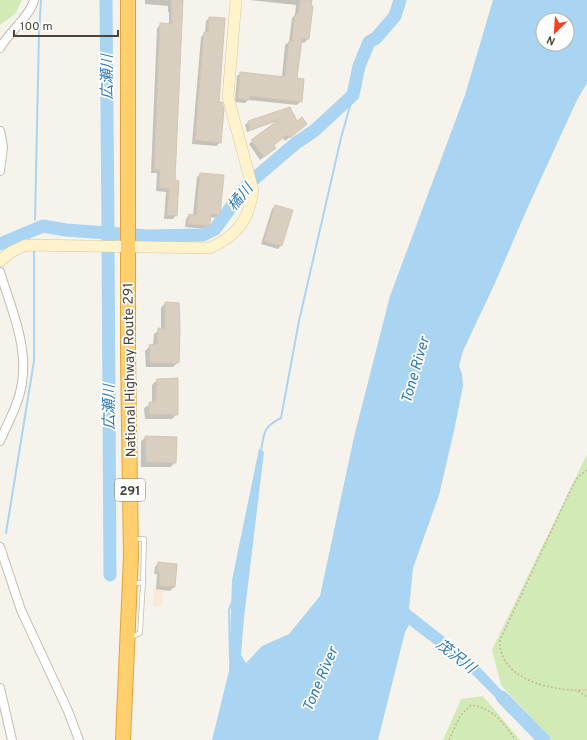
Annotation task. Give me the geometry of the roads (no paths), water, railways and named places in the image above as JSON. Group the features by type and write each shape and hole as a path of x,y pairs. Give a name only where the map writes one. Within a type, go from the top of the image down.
{"highway":[{"name":"National Highway Route 291","path":"123,740 128,640 136,583 131,539 124,245 129,219 128,0"}],"street":[{"path":"0,48 14,28 28,14 34,0"},
{"path":"0,261 11,252 26,245 100,247 124,245 210,248 223,243 238,229 246,217 253,190 228,97 236,0"},
{"path":"0,131 3,147 0,171"},
{"path":"0,272 22,342 23,370 19,397 0,441"},
{"path":"0,547 21,610 68,711 79,740"},
{"path":"0,688 12,740"}],"water":[{"name":"Tone River","path":"493,0 587,0 587,83 577,100 463,351 459,366 462,374 463,386 454,431 439,495 413,568 409,609 471,658 517,707 509,714 496,698 467,669 409,625 405,632 378,740 212,740 229,671 232,580 259,449 264,452 241,655 246,663 262,646 289,634 320,596 354,437 390,296 465,95"}],"waterway":[{"path":"35,220 41,0"},
{"name":"広瀬川","path":"106,0 108,226"},
{"name":"橘川","path":"0,244 43,226 66,230 148,236 203,235 215,229 248,184 296,143 314,131 353,95 359,66 369,42 376,38 395,16 400,0"},
{"path":"261,451 265,431 271,424 281,418 299,321 341,138 354,92"},
{"name":"広瀬川","path":"108,239 110,575"},
{"path":"6,533 34,361 34,248"},
{"path":"230,660 229,610 233,599"},
{"name":"茂沢川","path":"502,697 544,740"}]}
